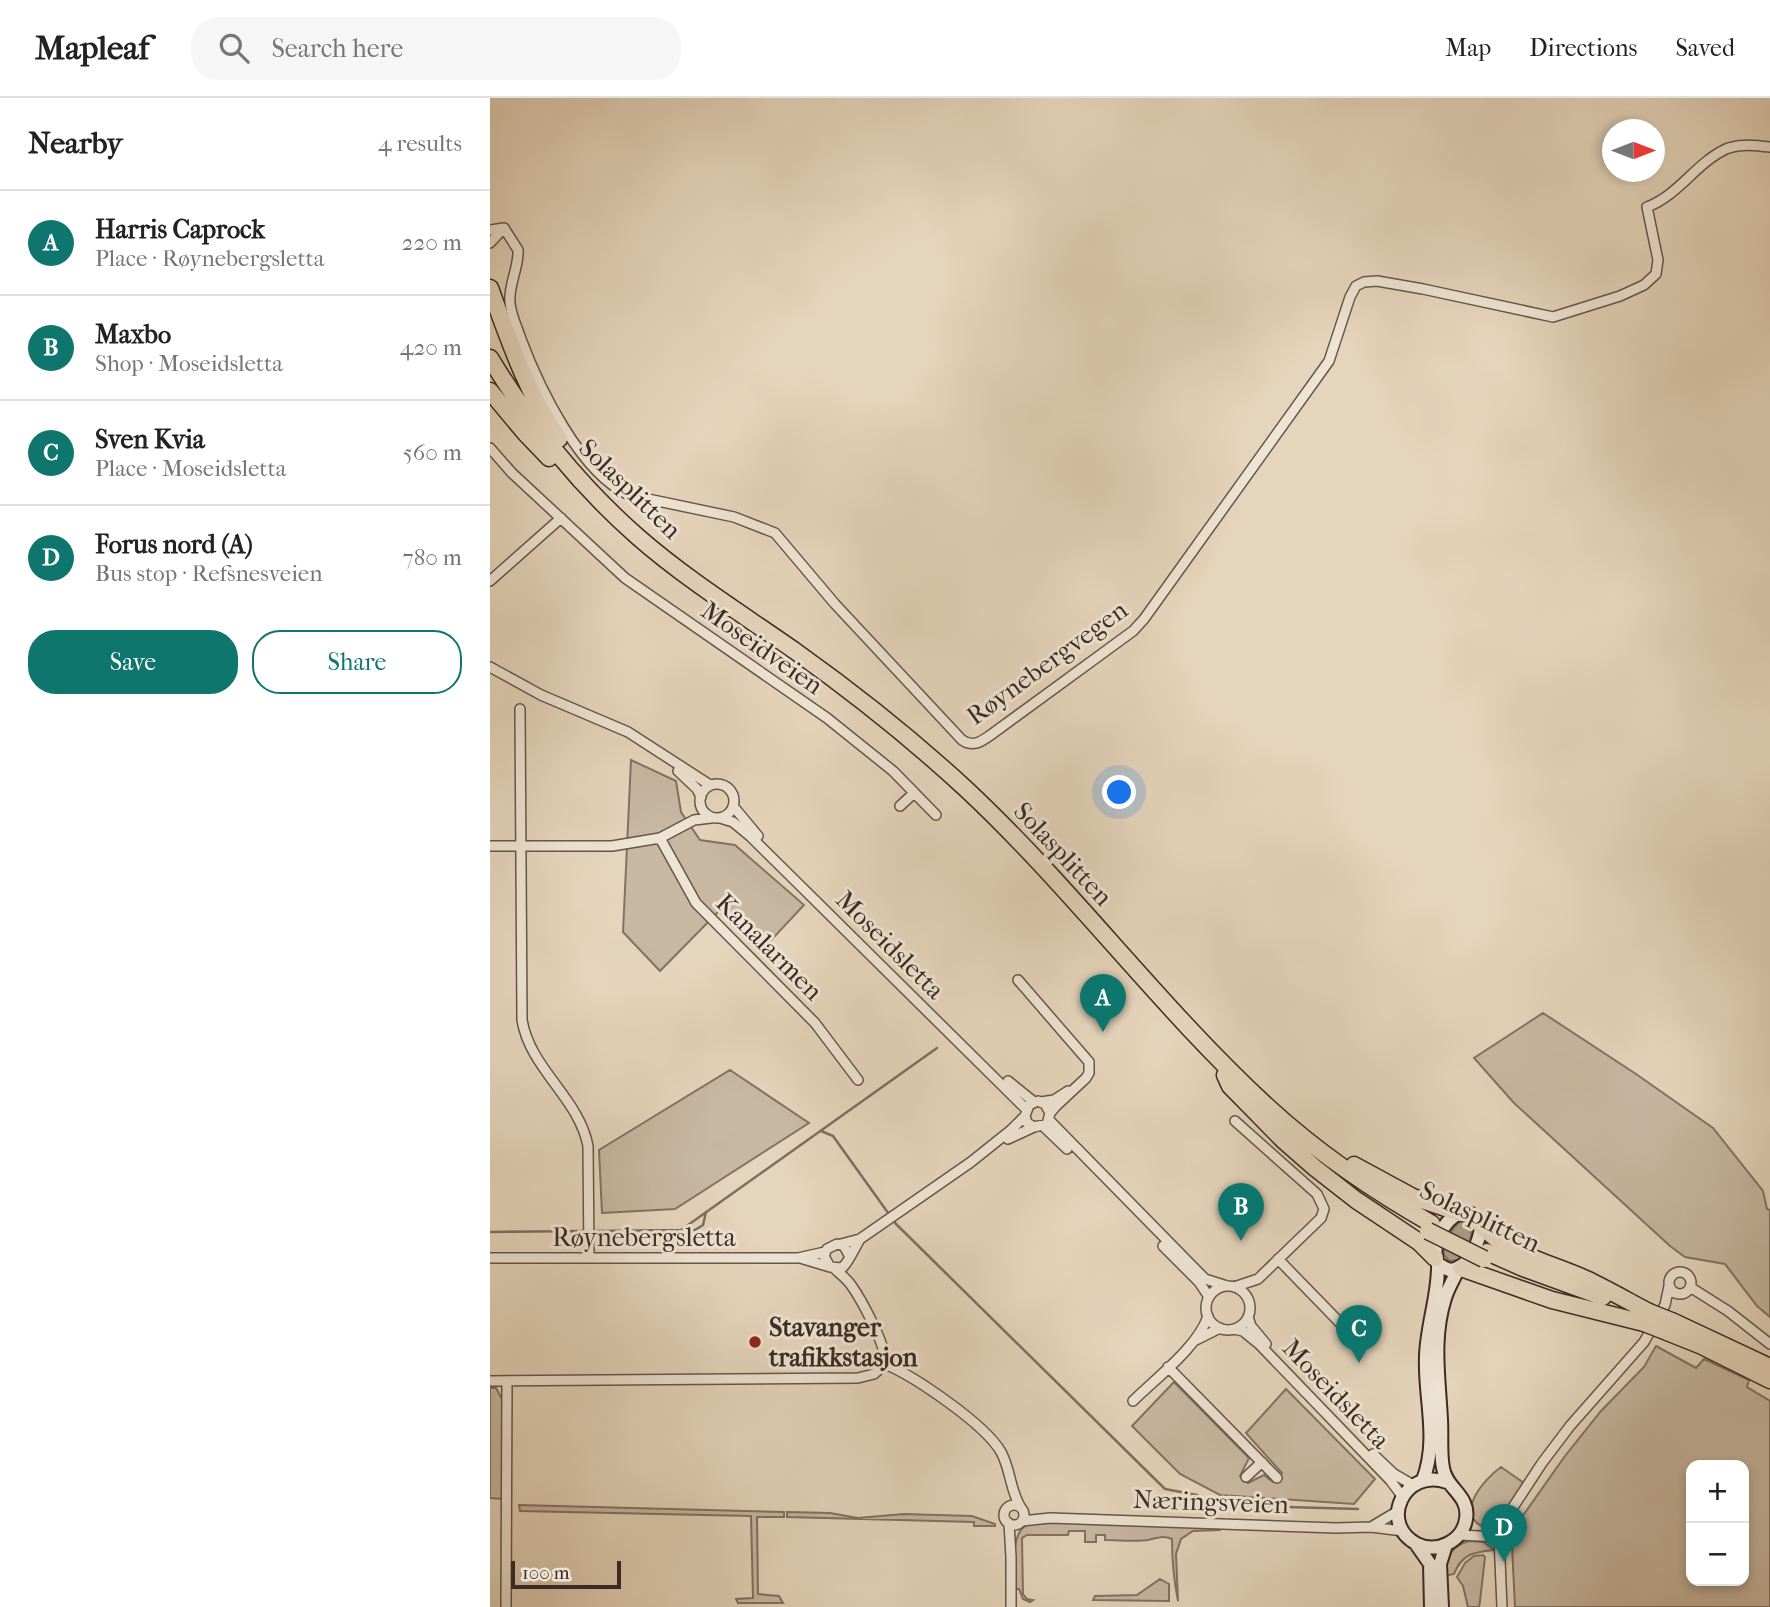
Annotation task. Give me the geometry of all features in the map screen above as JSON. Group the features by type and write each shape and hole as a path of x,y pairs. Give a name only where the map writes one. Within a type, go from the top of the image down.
{"highway":[{"path":"490,288 527,385 545,420 616,517"},
{"name":"Solasplitten","path":"490,358 536,426 616,517 670,563 861,700 964,788 1039,863 1213,1053 1268,1107 1357,1177 1430,1227"},
{"name":"Solasplitten","path":"490,374 549,458 612,524 649,556 857,707 959,794 1225,1075 1270,1119 1321,1161 1362,1191 1485,1256 1646,1317"},
{"path":"490,391 524,433 549,458"},
{"path":"1225,1075 1230,1086 1283,1140 1335,1184 1419,1242 1437,1261"},
{"path":"1268,1107 1278,1111 1317,1142 1355,1165 1413,1197 1460,1213"},
{"path":"1480,1224 1493,1237 1585,1279 1646,1317 1770,1367"},
{"path":"1460,1268 1552,1300 1646,1317"},
{"path":"1671,1327 1702,1346 1770,1380"}],"street":[{"name":"Røynebergvegen","path":"504,228 518,250 510,305 527,354 565,429 599,472 614,487 629,495 734,517 775,533 853,624 962,740 971,744 981,742 1133,631 1144,619 1329,361 1343,315 1356,286 1377,281 1448,293 1553,317 1608,301 1644,285 1656,274 1658,260 1647,207 1665,199 1725,149 1741,146 1770,147"},
{"path":"490,230 504,228"},
{"path":"490,243 504,228"},
{"name":"Moseidveien","path":"490,448 512,473 625,578 827,718 893,771 936,815"},
{"path":"490,581 561,518"},
{"path":"490,667 541,695 628,732 710,785"},
{"path":"490,674 601,726 679,771 697,789 703,813 716,818"},
{"path":"520,709 522,1020 527,1043 573,1108 585,1132 588,1146 589,1258"},
{"path":"490,846 612,846 660,838 694,820 728,814 733,806 733,796 728,788 719,784 710,785 702,791 693,818 687,823"},
{"path":"900,806 914,793"},
{"name":"Moseidsletta","path":"716,818 733,822 750,836 1009,1090 1025,1113 1027,1123 1044,1122 1048,1106 1013,1086 753,832 733,806"},
{"name":"Kanalarmen","path":"660,838 696,903 815,1023 858,1080"},
{"path":"490,1381 858,1378 874,1374 885,1364 881,1340 851,1286 825,1260 825,1252 830,1246 860,1239 971,1162 1022,1131 1044,1122 1089,1073 1089,1062 1085,1055 1018,980"},
{"path":"971,1162 975,1156 1011,1130 1038,1102 1054,1100 1079,1086"},
{"path":"1193,1342 1220,1328 1234,1329 1240,1326 1248,1317 1248,1300 1258,1279 1321,1218 1324,1209 1321,1201 1235,1121"},
{"path":"1044,1122 1205,1279 1240,1290 1248,1300"},
{"path":"1044,1122 1199,1282 1209,1297"},
{"path":"1418,1483 1432,1452 1426,1359 1429,1319 1438,1284 1436,1245 1448,1221 1460,1213 1471,1214 1480,1224 1479,1238 1445,1296 1437,1340 1436,1375 1441,1416 1442,1461 1447,1482"},
{"path":"1397,1228 1430,1261 1435,1278 1434,1297"},
{"path":"832,1268 842,1268 860,1239"},
{"path":"841,1244 847,1249 851,1286"},
{"name":"Røynebergsletta","path":"490,1258 798,1258 825,1252"},
{"name":"Røynebergsletta","path":"798,1258 832,1268"},
{"name":"Moseidsletta","path":"1278,1259 1345,1328"},
{"path":"1437,1261 1449,1270 1460,1268"},
{"path":"1502,1607 1499,1537 1507,1515 1585,1408 1637,1352 1665,1305 1673,1275 1680,1273 1688,1277 1690,1287 1770,1344"},
{"path":"1133,1401 1193,1342 1205,1325 1208,1316 1207,1303 1214,1292 1258,1279"},
{"path":"1669,1286 1672,1291 1680,1294"},
{"path":"1665,1305 1690,1287"},
{"path":"1208,1316 1220,1328"},
{"name":"Moseidsletta","path":"1248,1317 1251,1326 1263,1340 1353,1436 1394,1474 1418,1483"},
{"name":"Moseidsletta","path":"1234,1329 1243,1331 1259,1344 1390,1480 1402,1496"},
{"path":"885,1364 905,1373 984,1432 999,1449 1011,1479 1018,1518 1012,1557 1010,1607"},
{"path":"1168,1367 1277,1478"},
{"path":"506,1607 507,1381"},
{"path":"1246,1477 1262,1462"},
{"path":"1011,1479 1004,1518 1018,1518"},
{"path":"1416,1544 1428,1548 1446,1545 1458,1535 1466,1521 1462,1496 1447,1482 1435,1479 1418,1483 1402,1496 1398,1511 1403,1531 1430,1563 1431,1607"},
{"name":"Næringsveien","path":"1006,1509 1013,1505 1018,1518 1371,1527 1403,1531"},
{"name":"Næringsveien","path":"1371,1527 1398,1511"},
{"path":"1466,1521 1487,1535"},
{"path":"1458,1535 1499,1537"},
{"path":"1442,1607 1440,1563 1446,1545"}],"shaded area":[{"path":"631,760 676,781 681,812 700,840 735,845 804,905 760,952 719,911 660,971 623,932"},
{"path":"1543,1013 1713,1128 1763,1191 1767,1209 1770,1210 1770,1317 1757,1306 1725,1264 1685,1257 1670,1246 1514,1103 1474,1058"},
{"path":"730,1070 809,1123 675,1209 602,1213 599,1150"},
{"path":"1461,1221 1471,1226 1470,1240 1458,1260 1449,1261 1444,1255 1445,1246 1451,1231"},
{"path":"1656,1346 1696,1368 1704,1359 1749,1380 1747,1387 1770,1401 1770,1607 1515,1607 1512,1546 1519,1521 1601,1411 1644,1367"},
{"path":"1174,1382 1249,1458 1240,1476 1248,1483 1264,1475 1273,1482 1282,1473 1246,1433 1286,1389 1375,1479 1354,1504 1220,1495 1180,1474 1132,1426"},
{"path":"490,1388 496,1388 502,1399 502,1499 490,1498"},
{"path":"1501,1467 1524,1483 1498,1524 1486,1528 1476,1522 1471,1507 1480,1488"},
{"path":"519,1505 784,1512 784,1517 757,1517 758,1594 779,1596 783,1603 738,1603 736,1599 753,1598 751,1516 520,1511"},
{"path":"787,1512 830,1513 858,1518 904,1514 972,1516 995,1526 974,1526 974,1522 787,1517"},
{"path":"1041,1521 1219,1530 1193,1531 1181,1539 1176,1554 1178,1601 1172,1539 1163,1537 1138,1541 1105,1540 1105,1535 1096,1535 1096,1542 1085,1542 1085,1531 1069,1531 1068,1535 1027,1535 1022,1538 1023,1594 1027,1599 1033,1600 1030,1602 1023,1599 1019,1589 1016,1589 1015,1547 1020,1531 1025,1526"},
{"path":"1469,1541 1484,1542 1494,1550 1469,1555 1454,1574 1445,1576 1450,1554"},
{"path":"1474,1556 1485,1557 1480,1601 1479,1607 1468,1607 1463,1586 1457,1577 1465,1563"},
{"path":"1160,1579 1169,1584 1169,1601 1093,1600 1095,1596 1137,1595"}],"waterway":[{"path":"592,1231 681,1230 937,1048"},
{"path":"821,1131 833,1136 896,1224 1165,1489 1197,1495 1206,1502 1218,1505 1358,1509"},
{"path":"682,1230 695,1230 703,1225 706,1212"},
{"path":"490,1232 585,1231"}],"place":[{"name":"Harris Caprock","path":"1103,1032"},
{"name":"Maxbo","path":"1241,1241"},
{"name":"Stavanger trafikkstasjon","path":"755,1342"},
{"name":"Sven Kvia","path":"1359,1363"},
{"name":"Forus nord (A)","path":"1504,1562"}]}
